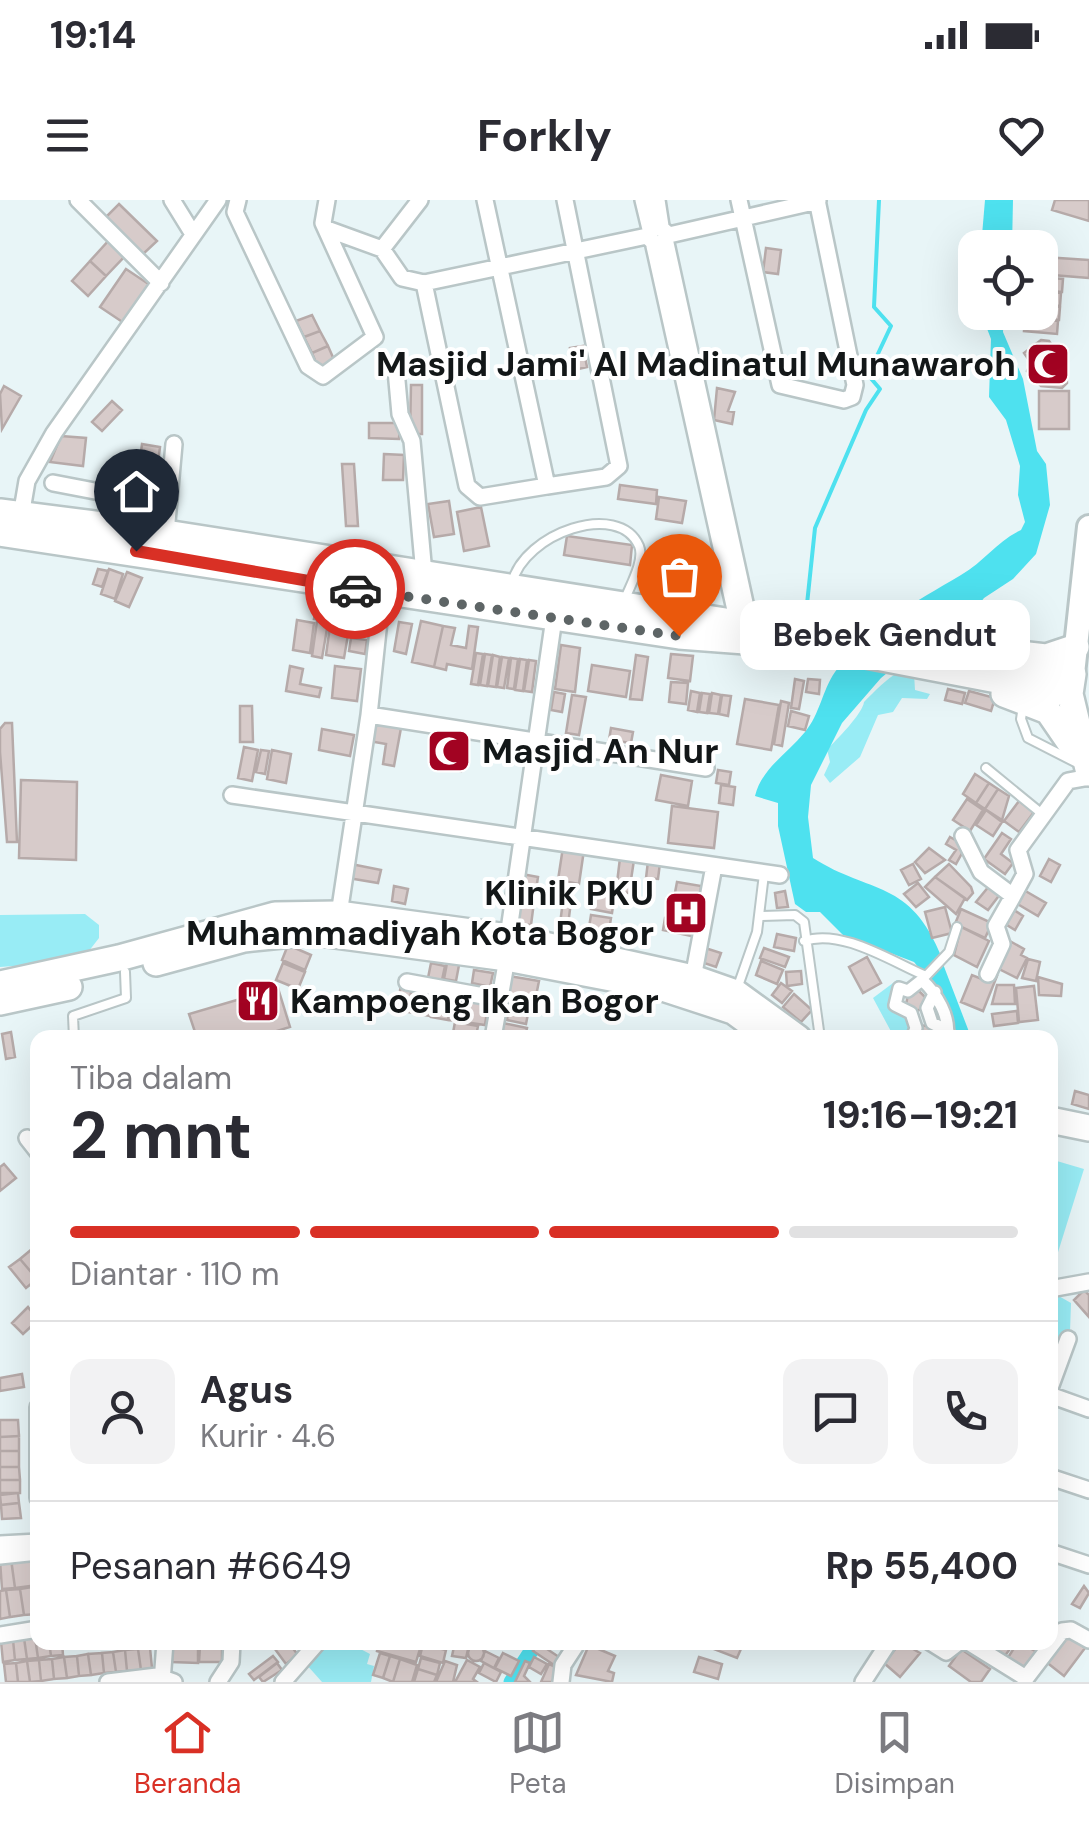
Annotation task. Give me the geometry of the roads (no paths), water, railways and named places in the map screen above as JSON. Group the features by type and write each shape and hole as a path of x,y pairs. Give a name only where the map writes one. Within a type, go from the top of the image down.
{"highway":[{"path":"14,526 166,533 623,606 745,633"},
{"path":"14,526 382,594 554,618 939,654 1046,657 1076,646"},
{"path":"939,654 1001,693 1055,717 1088,771"},
{"path":"939,654 1077,691"},
{"path":"976,674 1077,691"},
{"path":"1077,691 1088,771"},
{"path":"0,984 275,915 507,948 665,980 733,1011 759,1030"},
{"path":"0,1002 244,940 337,925"},
{"path":"665,980 693,978 736,993 787,1030"},
{"path":"1058,1122 1089,1128"},
{"path":"1058,1138 1089,1144"}],"main road":[{"path":"1077,691 1076,646 1085,602 1089,527"}],"street":[{"path":"78,200 160,283"},
{"path":"172,200 193,234"},
{"path":"14,526 27,481 54,432 218,200"},
{"path":"238,200 235,212 308,366 319,376 360,352 375,337 326,229 322,213 327,200"},
{"path":"382,249 420,200"},
{"path":"485,200 546,486"},
{"path":"424,283 467,486 480,497 606,477 619,466 565,200"},
{"path":"643,200 658,236 745,633"},
{"path":"657,200 658,236"},
{"path":"326,229 382,249 402,278 424,283 743,219 818,201 855,385 852,397 844,400 780,385 743,219 739,200"},
{"path":"339,256 365,241"},
{"path":"396,370 400,414 412,442 424,574"},
{"path":"166,533 174,444"},
{"path":"54,483 126,498 132,506 134,529"},
{"path":"337,925 369,715 382,594"},
{"path":"494,1030 554,618"},
{"path":"369,715 706,768"},
{"path":"988,974 1003,940 996,926 1025,874 1018,850 1041,813 1068,781 1088,771"},
{"path":"232,795 772,874"},
{"path":"962,836 981,872 1013,896"},
{"path":"693,978 714,866"},
{"path":"915,1030 911,1014 894,1005 899,988 908,991 925,977 934,1027 940,1030"},
{"path":"407,982 500,999"},
{"path":"929,999 946,1030"},
{"path":"27,1138 30,1142"},
{"path":"1058,1288 1089,1282"},
{"path":"1058,1368 1068,1339"},
{"path":"1058,1395 1089,1409"},
{"path":"1058,1480 1089,1490"},
{"path":"0,1544 30,1542"},
{"path":"0,1556 30,1553"},
{"path":"1058,1554 1089,1564"},
{"path":"0,1635 30,1630"},
{"path":"1058,1636 1070,1630 1089,1640"},
{"path":"108,1682 167,1680 165,1650"},
{"path":"218,1682 231,1662 232,1650"},
{"path":"283,1682 311,1650"},
{"path":"561,1682 564,1665 573,1650"},
{"path":"863,1682 884,1650"},
{"path":"981,1650 1026,1678 1047,1650"}],"lane":[{"path":"512,587 516,568 534,547 571,528 598,526 622,531 638,545 640,554 623,606"},
{"path":"986,768 1041,813"},
{"path":"736,993 772,874"},
{"path":"760,916 800,917 819,1030"},
{"path":"804,941 818,937 842,942 925,977 944,958 956,927"},
{"path":"73,1016 126,998 125,972"},
{"path":"64,988 74,1030"}],"waterway":[{"path":"879,200 874,307 891,326 868,375 880,389 866,410 815,528 807,604 812,609 883,623"},
{"path":"511,1682 532,1650"}],"place":[{"name":"Masjid Jami' Al Madinatul Munawaroh","path":"1048,364"},
{"name":"Bebek Gendut","path":"679,636"},
{"name":"Masjid An Nur","path":"449,751"},
{"name":"Klinik PKU Muhammadiyah Kota Bogor","path":"686,913"},
{"name":"Kampoeng Ikan Bogor","path":"258,1001"}]}
